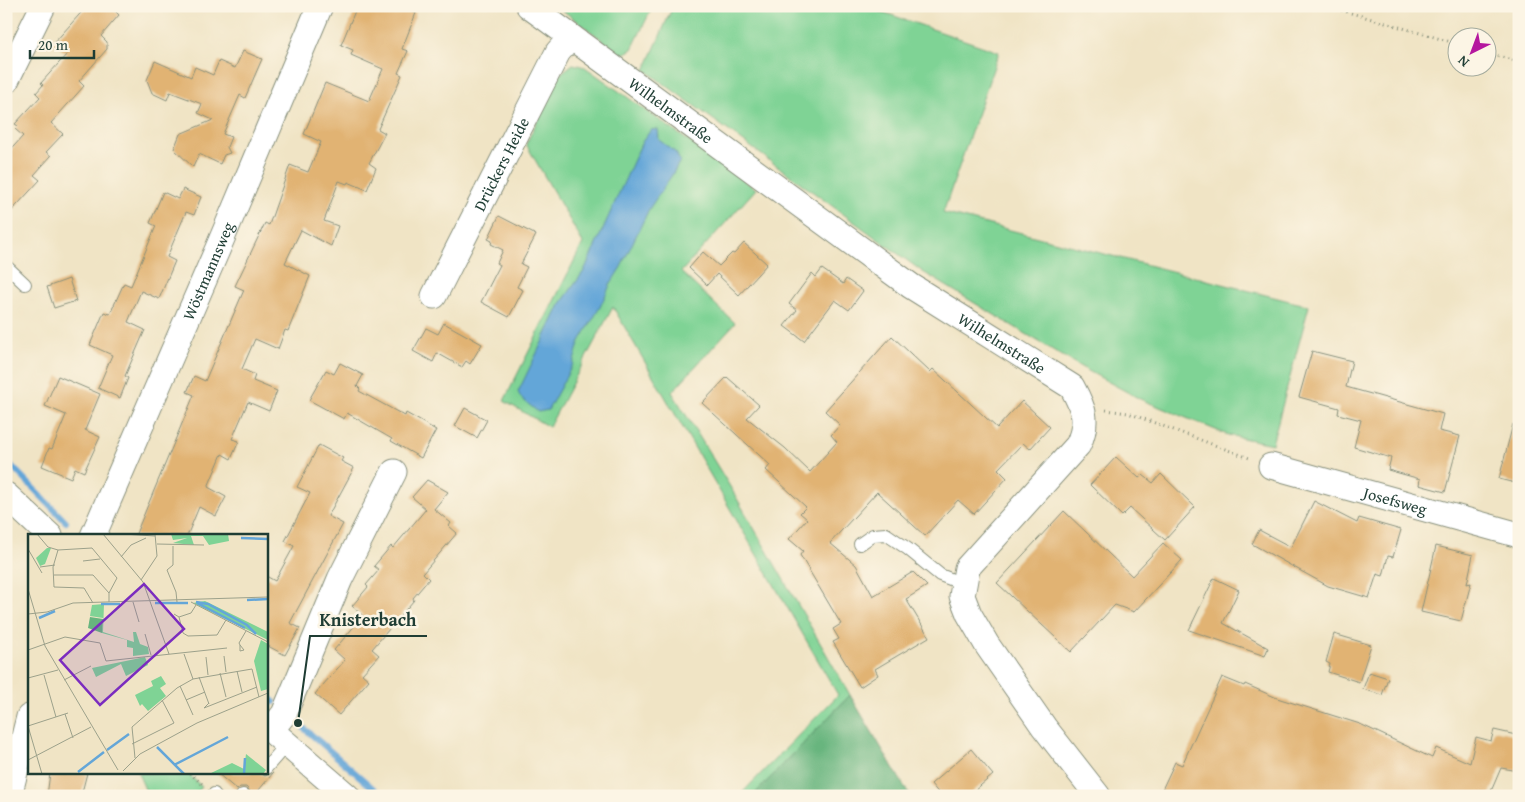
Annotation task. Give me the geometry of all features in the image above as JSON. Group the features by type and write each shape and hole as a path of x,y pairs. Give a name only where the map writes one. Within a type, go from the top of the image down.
{"street":[{"path":"6,81 43,6"},
{"name":"Wöstmannsweg","path":"94,534 218,248 320,6"},
{"name":"Wilhelmstraße","path":"529,6 923,294 1072,387 1083,407"},
{"name":"Drückers Heide","path":"434,296 558,52 571,36"},
{"path":"1083,407 1083,433 1078,445 967,568 962,596 968,614 987,645 1044,727 1098,796"},
{"name":"Josefsweg","path":"1271,466 1519,535"},
{"path":"347,796 275,734 340,579 394,472"},
{"path":"6,495 48,534"},
{"path":"9,796 28,720"}],"lane":[{"path":"6,266 26,284"},
{"path":"860,544 873,535 886,534 940,575 963,584"},
{"path":"268,760 275,734"}],"path":[{"path":"1327,6 1448,41"},
{"path":"1498,56 1519,62"},
{"path":"1083,407 1128,412 1271,466"}],"green space":[{"path":"557,6 653,6 632,49 622,55"},
{"path":"673,6 865,6 999,52 943,213 1309,306 1272,444 1228,435 1140,399 1081,367 923,272 645,70"},
{"path":"573,64 585,67 756,189 681,272 735,323 672,392 732,490 850,695 753,796 739,796 838,695 613,307 549,427 504,401 583,243 526,144 560,74"},
{"path":"850,695 910,796 753,796"},
{"path":"138,774 188,774 202,787 194,796 148,796"}],"water":[{"path":"658,129 659,140 676,153 680,161 649,209 621,267 579,343 573,364 548,410 538,412 521,398 518,392 560,305 584,271 642,142 651,130"}],"building":[{"path":"87,6 110,6 119,15 101,36 107,42 107,49 79,81 84,86 51,123 63,134 46,152 51,156 34,175 40,180 6,217 6,155 23,136 15,129 18,126 15,124 40,97 36,93 43,85 41,83 67,54 54,43"},
{"path":"357,6 400,6 416,13 402,49 408,51 398,73 402,75 378,129 385,133 369,163 376,168 367,190 348,182 347,184 339,181 324,221 338,226 331,246 301,230 285,263 310,276 288,331 285,330 278,349 255,339 242,369 255,375 253,381 277,391 269,411 248,402 232,439 239,441 231,459 222,454 208,487 226,497 216,516 199,507 188,534 136,534 194,395 187,392 194,376 205,381 244,290 235,286 265,223 269,225 290,165 308,172 321,142 304,134 325,83 369,101 383,69 351,55 353,50 341,45"},
{"path":"243,51 262,59 245,98 240,95 223,134 231,137 227,147 230,153 224,155 220,164 199,154 193,167 174,149 180,134 213,120 198,113 202,104 170,92 167,100 152,93 147,80 155,61 191,77 195,67 213,75 219,61 235,68"},
{"path":"183,189 201,197 194,215 186,212 167,257 175,261 159,299 141,291 128,322 145,330 125,376 128,378 120,398 98,388 112,355 90,345 104,312 110,314 124,283 131,286 156,226 150,223 163,192 178,199"},
{"path":"499,216 536,235 521,264 527,267 517,287 523,290 509,317 481,302 500,265 497,263 503,250 491,244 492,241 488,239"},
{"path":"744,243 767,264 739,295 717,274 707,285 689,268 703,252 719,266"},
{"path":"822,269 843,284 846,279 863,291 849,310 835,300 804,341 784,326 797,310 789,304 812,273 816,277"},
{"path":"69,279 76,301 54,308 47,287"},
{"path":"444,323 482,344 470,364 466,361 462,367 437,353 433,362 413,351 426,328 438,334"},
{"path":"892,336 930,372 933,369 997,428 1022,401 1050,427 1030,449 1023,443 998,469 1007,478 974,514 958,500 925,536 877,492 830,543 856,565 873,596 913,572 927,586 906,599 929,637 875,669 878,675 860,687 833,642 839,639 833,629 841,624 800,555 803,551 789,539 807,519 800,513 806,507 766,470 770,465 702,403 727,377 759,405 747,418 785,448 810,472 837,442 831,435 840,425 825,411"},
{"path":"1312,351 1352,361 1346,387 1443,414 1439,431 1460,436 1445,492 1419,485 1420,479 1388,470 1391,458 1354,447 1361,420 1338,414 1339,408 1299,397"},
{"path":"340,363 363,375 357,386 360,389 359,391 405,416 406,413 436,430 421,458 347,413 344,419 309,400 326,370 334,374"},
{"path":"58,376 100,394 85,430 100,437 84,472 75,468 71,478 42,466 49,448 52,449 66,415 45,406"},
{"path":"465,408 487,420 477,438 455,426"},
{"path":"1513,424 1519,425 1519,484 1499,479"},
{"path":"319,445 343,458 341,461 354,468 328,516 343,524 290,623 300,628 285,655 268,646 268,577 275,581 294,546 285,541 310,493 297,487"},
{"path":"1116,457 1139,478 1143,475 1153,483 1161,474 1195,507 1165,540 1130,508 1122,516 1090,485"},
{"path":"427,480 448,492 434,509 451,523 449,526 457,533 423,573 429,579 413,598 414,600 372,649 379,655 362,674 369,680 339,715 315,694 345,660 334,650 363,616 352,606 379,570 374,566 391,546 393,548 426,509 412,497"},
{"path":"1314,501 1357,523 1359,518 1401,530 1393,557 1388,556 1383,576 1377,574 1369,598 1328,586 1252,544 1259,530 1291,547"},
{"path":"1064,511 1132,576 1163,543 1182,560 1134,612 1115,605 1071,652 997,583"},
{"path":"1436,546 1473,555 1467,584 1471,583 1461,621 1421,612"},
{"path":"1214,578 1239,590 1223,623 1268,648 1265,656 1189,630"},
{"path":"1334,634 1371,645 1359,682 1328,672 1330,664 1326,662"},
{"path":"1369,672 1388,678 1382,695 1363,689"},
{"path":"1222,677 1244,686 1245,684 1277,698 1360,724 1432,758 1436,748 1470,763 1476,737 1491,741 1494,730 1516,735 1519,737 1519,771 1501,768 1489,796 1159,796 1175,762 1182,765"},
{"path":"971,749 993,775 968,796 941,796 931,784"},
{"path":"273,773 254,796 251,796 246,787 240,787 237,790 218,774 262,774 265,776"},
{"path":"50,774 87,774 81,796 47,796"}],"waterway":[{"path":"6,460 66,522"},
{"path":"268,698 274,702"},
{"path":"298,723 382,796"}],"place":[{"name":"Knisterbach","path":"298,723"}]}
